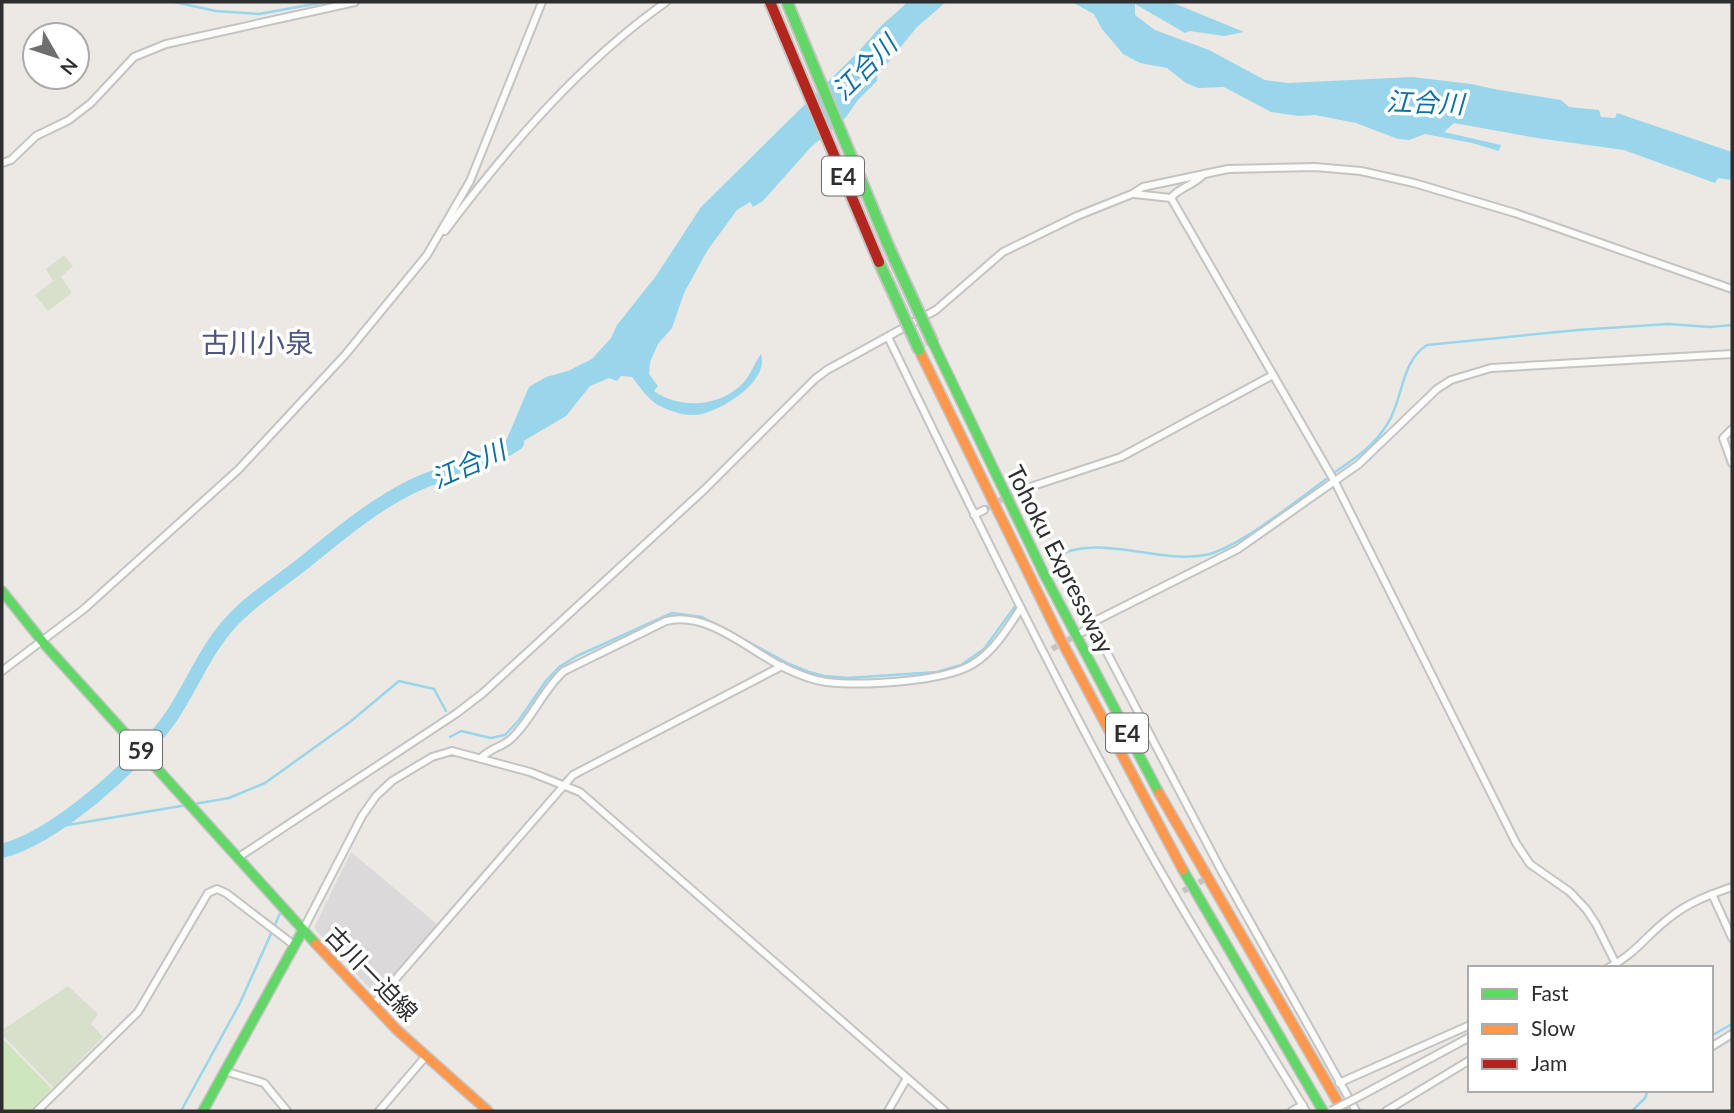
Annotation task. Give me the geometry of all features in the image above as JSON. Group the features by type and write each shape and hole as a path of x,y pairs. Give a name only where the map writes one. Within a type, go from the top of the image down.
{"main road":[{"name":"Tohoku Expressway","path":"770,2 874,252 1039,599 1106,730 1248,987 1323,1111"},
{"name":"Tohoku Expressway","path":"788,2 888,245 1016,519 1114,710 1215,894 1343,1111"},
{"name":"59","path":"2,591 44,643 238,855"},
{"name":"古川一迫線","path":"238,855 373,1005 488,1111"},
{"path":"203,1111 303,930"}],"street":[{"path":"2,163 11,159 36,136 69,120 92,103 124,65 145,52 166,44 355,2"},
{"path":"427,255 470,181 542,2"},
{"path":"2,671 44,643 84,609 239,469 345,355 427,255 484,179 543,113 619,40 666,2"},
{"path":"238,855 457,713 483,693 695,498 827,370 936,310 1003,252 1143,187 1228,169 1315,167 1361,171 1414,183 1515,213 1732,289"},
{"path":"1171,198 1176,192 1194,185 1204,174"},
{"path":"1132,194 1171,198 1335,482 1516,843 1530,864 1570,892 1586,909 1597,924 1617,966 1667,920 1697,900 1732,887"},
{"path":"888,337 974,515 1127,811 1175,896 1305,1108 1292,1111"},
{"path":"1356,1111 1221,870 1091,623 1238,549 1335,482 1377,449 1445,383 1491,368 1732,354"},
{"path":"1015,492 1121,457 1273,375"},
{"path":"1732,429 1723,438 1732,463"},
{"path":"974,515 984,510"},
{"path":"481,758 488,751 510,740 554,680 564,671 666,621 677,618 698,620 782,666 812,679 847,684 951,674 976,663 986,654 1004,634 1021,608"},
{"path":"1082,632 1093,626"},
{"path":"1045,653 1052,649"},
{"path":"373,1005 563,785 581,770 782,666"},
{"path":"303,930 362,816 376,796 392,781 444,752 452,751 481,758 580,792 945,1111"},
{"path":"1213,875 1221,870"},
{"path":"37,1111 138,1012 208,893 217,889 226,893 294,945"},
{"path":"1175,896 1183,891"},
{"path":"1712,894 1732,938"},
{"path":"1339,1083 1468,1026"},
{"path":"1713,1046 1732,1034"},
{"path":"1331,1111 1468,1038"},
{"path":"379,1111 426,1056"},
{"path":"1386,1111 1468,1061"},
{"path":"224,1071 264,1083 287,1111"},
{"path":"888,1111 908,1078"}],"shaded area":[{"path":"351,852 438,925 375,994 314,928"}],"green space":[{"path":"64,255 73,266 61,277 72,293 48,311 35,295 53,281 46,269"},
{"path":"68,986 98,1014 91,1024 103,1037 54,1088 2,1035 2,1030"},
{"path":"2,1038 52,1089 30,1111 2,1111"}],"water":[{"path":"908,2 946,2 917,27 846,117 810,148 763,201 753,207 750,202 737,210 707,251 684,293 672,328 658,344 650,362 649,374 658,386 654,391 676,401 701,403 724,397 735,390 747,379 761,354 762,365 750,385 717,409 691,415 658,405 632,377 621,376 617,381 609,378 590,386 566,416 500,455 529,387 546,377 568,371 592,359 611,338 617,325 656,276 701,207"},
{"path":"1072,2 1171,2 1244,32 1224,36 1190,31 1185,33 1135,4 1135,15 1155,30 1209,50 1265,80 1288,83 1412,77 1561,100 1569,107 1599,110 1601,117 1615,118 1617,113 1732,152 1732,180 1718,178 1715,183 1624,150 1454,123 1444,132 1501,145 1499,151 1425,134 1409,140 1398,139 1356,123 1315,115 1271,112 1224,87 1198,88 1186,83 1167,68 1140,63 1123,54 1102,29 1094,14"}],"waterway":[{"path":"174,2 216,11 259,14 325,2"},
{"path":"1335,472 1350,462 1383,431 1393,413 1407,370 1418,352 1427,345 1668,324 1710,327 1732,325"},
{"name":"江合川","path":"2,851 47,831 118,776 171,717 222,633 256,599 394,496 422,482 492,457 517,443"},
{"path":"1052,558 1089,548 1186,557 1219,551 1251,533 1329,477"},
{"path":"450,737 461,731 491,738 505,735 559,667 577,656 672,613 702,617 809,672 848,678 937,672 961,665 984,649 1016,605"},
{"path":"194,804 229,798 265,783 350,722 399,681 434,689 446,711"},
{"path":"50,828 187,805"},
{"path":"181,1111 240,1003 282,909"},
{"path":"1713,1035 1732,1024"},
{"path":"1632,1111 1647,1092"}],"tunnel":[{"path":"984,510 1015,492"},
{"path":"1052,649 1077,635"},
{"path":"1183,891 1213,875"}],"traffic: fast":[{"path":"787,2 888,245 933,343"},
{"path":"879,262 919,350"},
{"path":"933,343 1044,574 1159,793"},
{"path":"2,591 46,646 316,944"},
{"path":"1183,870 1323,1111"},
{"path":"203,1111 303,930"}],"traffic: slow":[{"path":"919,350 1061,640 1183,870"},
{"path":"1159,793 1343,1111"},
{"path":"316,944 397,1030 488,1111"}],"traffic: jam":[{"path":"770,2 879,262"}],"district":[{"name":"古川小泉","path":"257,342"}]}
